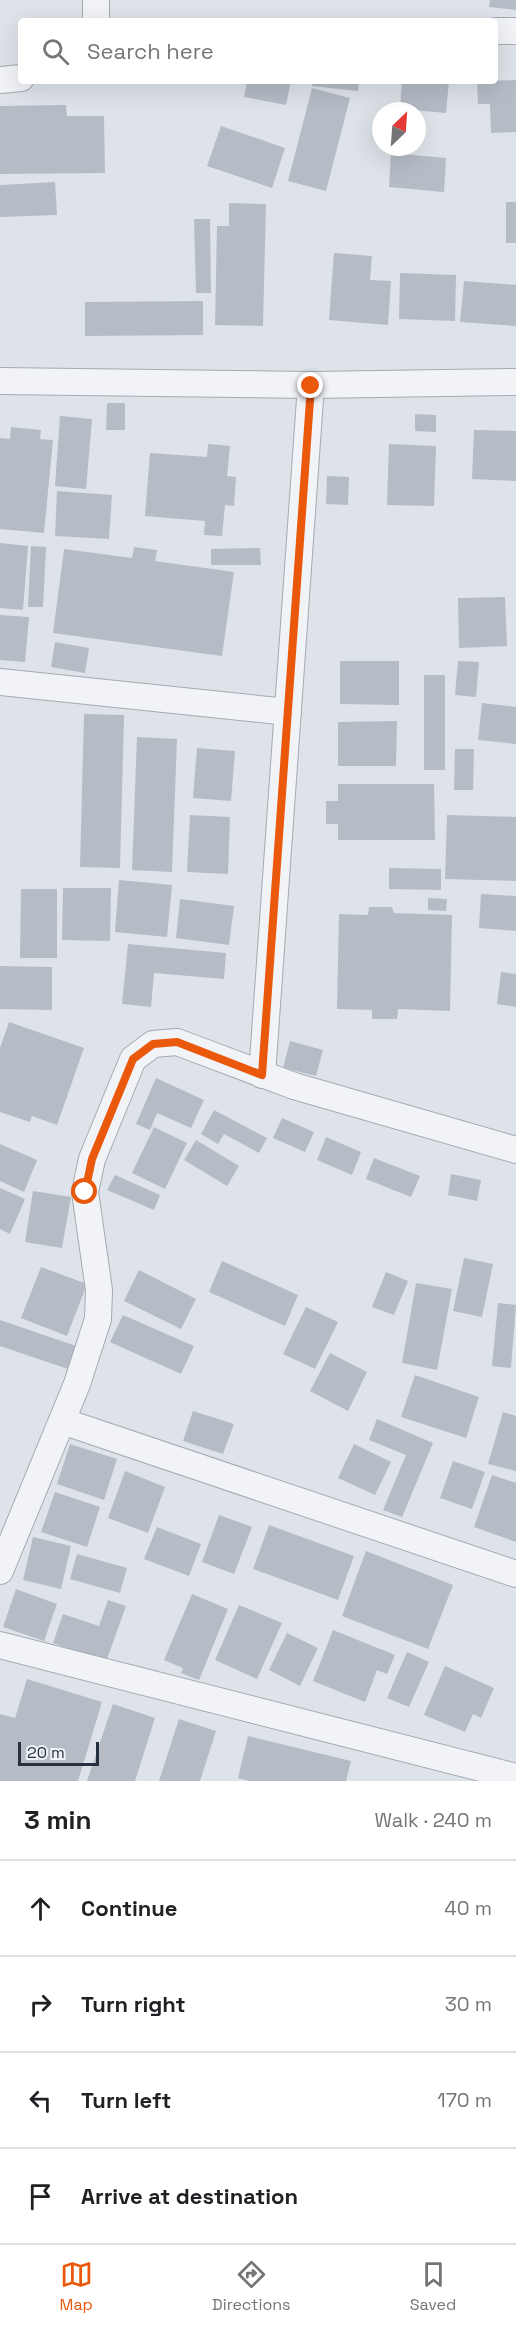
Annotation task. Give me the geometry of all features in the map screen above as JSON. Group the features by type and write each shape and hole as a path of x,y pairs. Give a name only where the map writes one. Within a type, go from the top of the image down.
{"street":[{"path":"96,0 96,18"},
{"path":"498,31 516,31"},
{"path":"0,80 18,78"},
{"path":"0,381 311,386 516,381"},
{"path":"262,1075 311,386"},
{"path":"0,682 288,712"},
{"path":"0,1571 78,1384 98,1319 99,1290 85,1192 92,1159 133,1059 153,1044 177,1042 262,1075 516,1150"},
{"path":"62,1421 516,1574"},
{"path":"0,1645 516,1777"}],"building":[{"path":"490,0 516,0 516,10 489,7"},
{"path":"498,80 516,80 516,132 491,133 490,104 478,104 477,84 498,84"},
{"path":"246,84 290,84 286,105 244,97"},
{"path":"312,84 359,84 358,91 312,86"},
{"path":"402,84 449,84 446,113 426,111 426,102 400,102"},
{"path":"312,88 350,98 326,191 288,181"},
{"path":"66,105 67,116 104,116 105,173 0,174 0,106"},
{"path":"221,126 285,148 272,188 207,166"},
{"path":"391,156 446,158 444,192 389,187"},
{"path":"55,182 57,215 0,217 0,185"},
{"path":"506,202 516,202 516,243 506,243"},
{"path":"229,203 266,204 263,326 215,325 217,226 229,226"},
{"path":"194,219 210,219 211,293 196,293"},
{"path":"334,253 372,256 370,280 391,281 388,325 329,320"},
{"path":"400,273 456,275 455,321 399,319"},
{"path":"464,281 516,285 516,326 460,322"},
{"path":"203,301 203,335 85,336 85,302"},
{"path":"107,403 125,403 125,430 106,430"},
{"path":"415,414 436,415 436,432 415,431"},
{"path":"60,416 92,419 86,489 55,486"},
{"path":"11,427 41,430 40,439 53,440 44,533 0,529 0,438 10,439"},
{"path":"474,430 516,431 516,481 472,479"},
{"path":"208,444 230,446 227,476 236,477 234,506 225,505 222,536 204,535 205,521 145,516 150,453 207,457"},
{"path":"389,444 436,446 434,506 387,505"},
{"path":"327,476 349,477 348,505 326,504"},
{"path":"57,491 112,495 109,539 55,536"},
{"path":"0,543 28,546 23,610 0,608"},
{"path":"31,546 46,547 43,607 28,607"},
{"path":"134,547 157,550 155,561 234,572 222,656 53,633 64,549 132,558"},
{"path":"260,548 261,565 211,565 211,549"},
{"path":"505,597 507,646 459,648 458,598"},
{"path":"0,615 29,617 25,662 0,660"},
{"path":"55,642 89,648 85,673 51,667"},
{"path":"340,661 399,661 399,705 340,704"},
{"path":"458,661 479,662 476,697 455,695"},
{"path":"424,675 445,675 445,770 424,770"},
{"path":"482,703 516,707 516,744 478,740"},
{"path":"84,714 124,715 120,868 80,867"},
{"path":"397,721 396,766 338,766 338,722"},
{"path":"137,737 177,739 172,872 132,870"},
{"path":"197,748 235,751 231,801 193,798"},
{"path":"455,749 474,749 473,790 454,790"},
{"path":"338,784 434,784 435,840 338,840 338,824 326,824 326,801 338,801"},
{"path":"190,815 230,817 228,874 187,872"},
{"path":"447,815 516,817 516,881 445,879"},
{"path":"389,868 441,869 441,890 389,889"},
{"path":"119,880 172,885 167,937 115,932"},
{"path":"63,888 111,888 110,941 62,940"},
{"path":"21,889 57,889 57,958 20,958"},
{"path":"481,894 516,896 516,931 479,928"},
{"path":"428,898 447,899 446,911 428,910"},
{"path":"180,899 234,906 229,945 176,938"},
{"path":"369,907 392,907 394,913 452,915 450,1011 398,1009 397,1019 372,1019 372,1010 337,1009 339,914 368,915"},
{"path":"128,944 226,953 224,979 154,973 151,1007 122,1004"},
{"path":"0,966 52,967 52,1010 0,1009"},
{"path":"501,972 516,974 516,1007 497,1004"},
{"path":"9,1022 84,1048 57,1125 32,1116 30,1122 0,1112 0,1048"},
{"path":"290,1041 323,1050 316,1076 283,1068"},
{"path":"156,1078 204,1100 191,1128 157,1113 150,1130 136,1124"},
{"path":"214,1110 267,1138 259,1153 224,1134 218,1144 201,1134"},
{"path":"282,1118 314,1132 305,1152 273,1138"},
{"path":"154,1127 187,1143 165,1189 132,1173"},
{"path":"326,1137 361,1152 352,1175 317,1160"},
{"path":"196,1140 239,1166 227,1186 184,1160"},
{"path":"0,1144 37,1160 24,1192 0,1181"},
{"path":"374,1158 420,1176 411,1197 366,1179"},
{"path":"451,1174 481,1180 477,1201 448,1195"},
{"path":"115,1175 160,1195 154,1210 107,1190"},
{"path":"0,1188 25,1199 10,1234 0,1229"},
{"path":"33,1191 71,1197 62,1248 25,1242"},
{"path":"464,1258 493,1264 482,1317 453,1311"},
{"path":"222,1261 298,1295 285,1326 209,1292"},
{"path":"41,1267 87,1284 67,1336 21,1318"},
{"path":"139,1270 196,1299 181,1329 124,1301"},
{"path":"386,1272 408,1281 394,1315 372,1307"},
{"path":"416,1283 452,1289 437,1370 402,1363"},
{"path":"498,1303 516,1305 511,1368 492,1366"},
{"path":"306,1307 338,1322 315,1369 283,1354"},
{"path":"123,1315 194,1346 181,1374 110,1342"},
{"path":"0,1320 76,1346 68,1369 0,1346"},
{"path":"330,1353 367,1372 348,1411 310,1391"},
{"path":"415,1375 479,1397 466,1438 401,1417"},
{"path":"193,1411 234,1424 223,1454 183,1441"},
{"path":"503,1412 516,1416 516,1471 488,1464"},
{"path":"377,1419 433,1443 402,1517 383,1510 406,1455 369,1440"},
{"path":"70,1444 117,1459 104,1500 57,1484"},
{"path":"354,1444 391,1462 375,1495 338,1478"},
{"path":"453,1461 485,1472 472,1509 440,1498"},
{"path":"125,1471 165,1487 148,1533 108,1518"},
{"path":"492,1475 516,1483 516,1542 474,1527"},
{"path":"55,1492 100,1507 87,1547 41,1532"},
{"path":"219,1515 252,1527 234,1574 202,1562"},
{"path":"269,1525 354,1556 338,1600 253,1569"},
{"path":"157,1527 201,1544 189,1576 144,1559"},
{"path":"33,1537 71,1546 61,1589 23,1580"},
{"path":"366,1551 453,1585 428,1649 342,1616"},
{"path":"77,1554 127,1568 120,1593 70,1579"},
{"path":"16,1589 57,1604 44,1641 3,1627"},
{"path":"192,1594 228,1609 199,1680 181,1673 183,1668 164,1660"},
{"path":"108,1600 126,1606 106,1662 53,1643 63,1614 99,1626"},
{"path":"239,1605 282,1623 257,1679 215,1660"},
{"path":"333,1630 395,1655 387,1674 377,1670 365,1702 313,1681"},
{"path":"287,1633 318,1648 300,1686 269,1670"},
{"path":"407,1652 429,1662 409,1707 387,1698"},
{"path":"445,1666 494,1688 481,1718 473,1714 465,1732 424,1715"},
{"path":"27,1679 102,1702 78,1781 0,1781 0,1714 15,1718"},
{"path":"113,1704 155,1718 135,1781 87,1781"},
{"path":"179,1719 216,1731 200,1781 159,1781"},
{"path":"248,1736 351,1761 346,1781 249,1781 238,1778"}],"route":[{"path":"85,1192 92,1159 133,1059 153,1044 177,1042 262,1075 311,386"}]}
